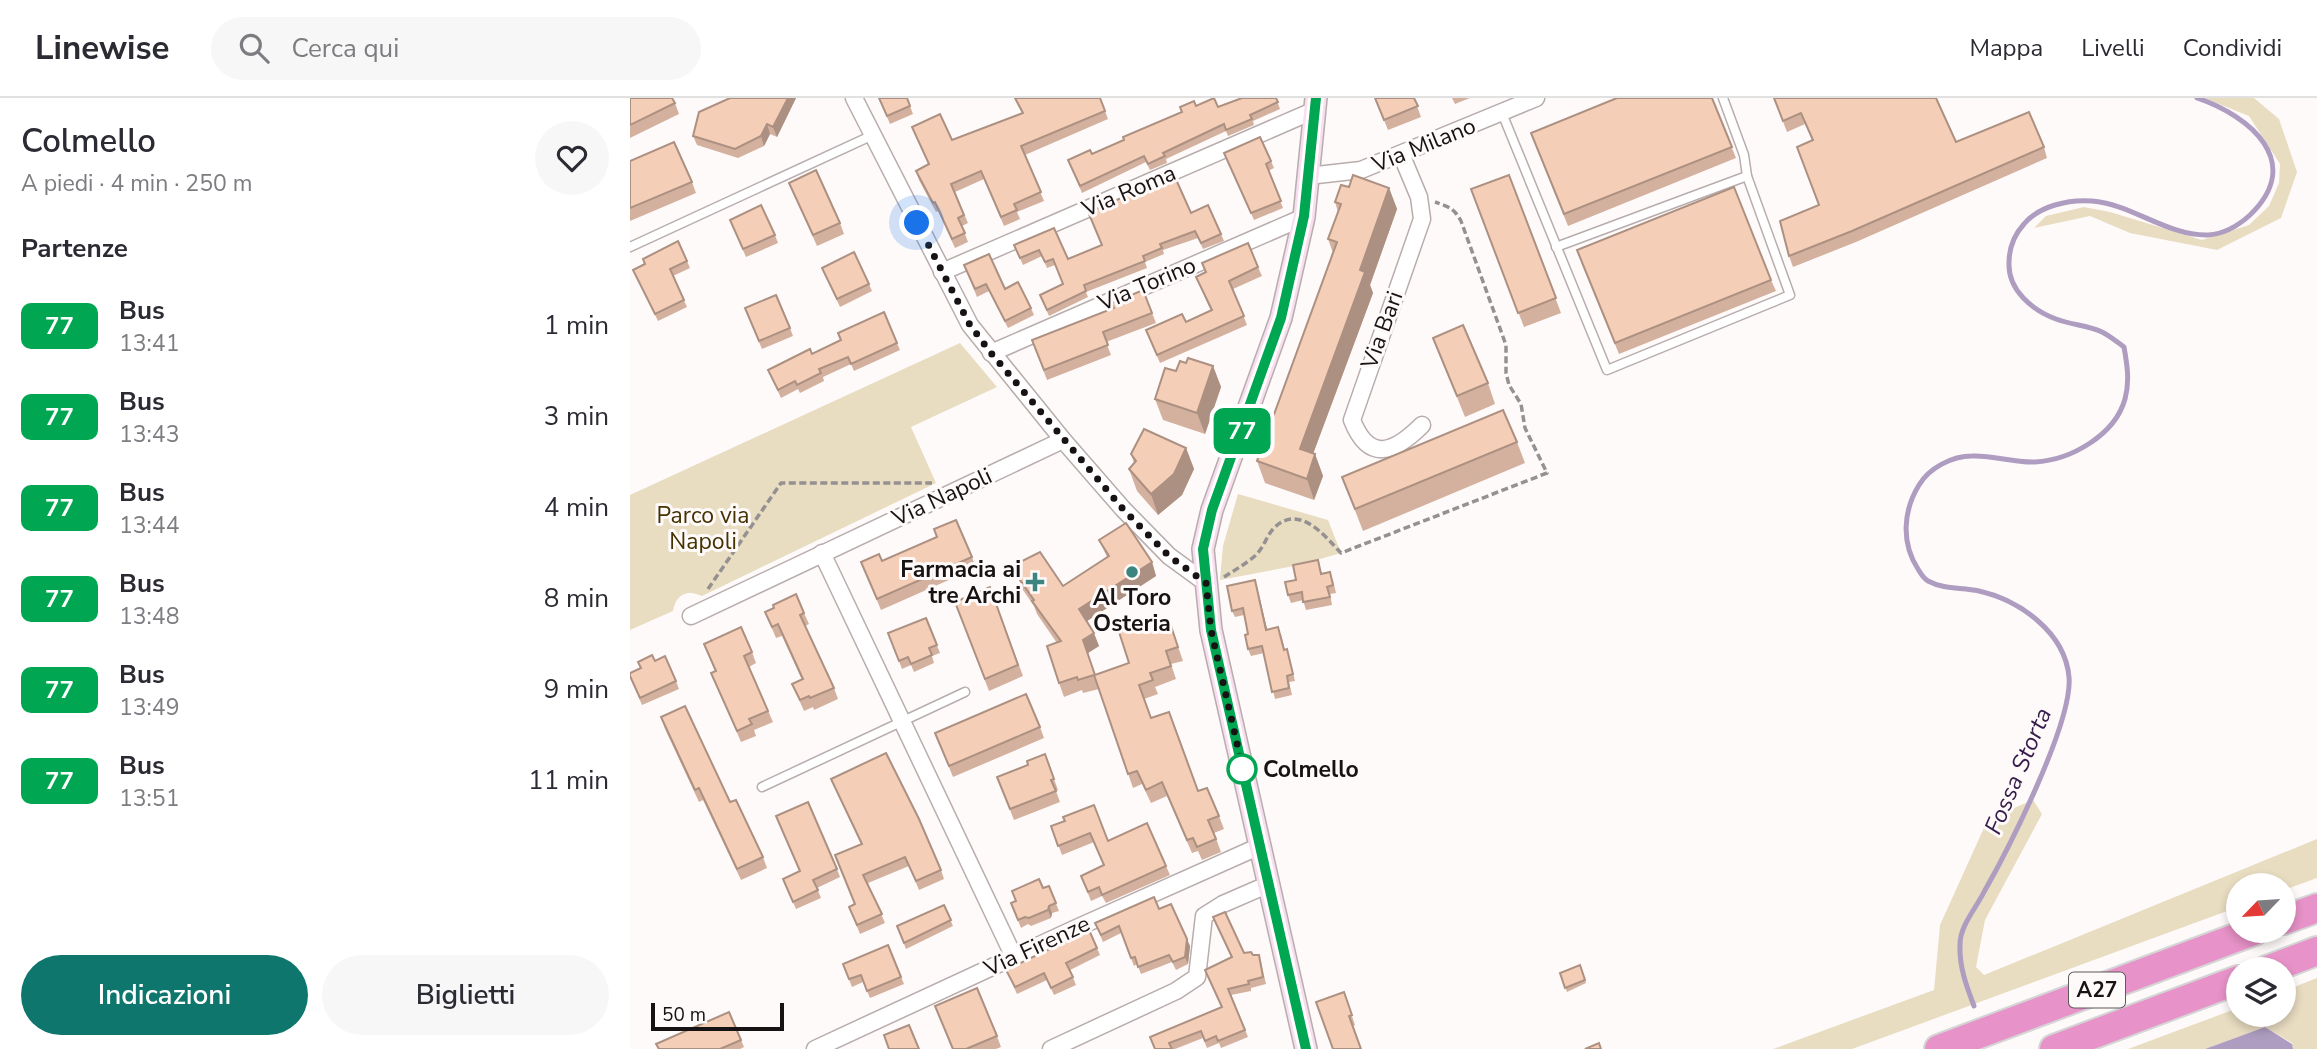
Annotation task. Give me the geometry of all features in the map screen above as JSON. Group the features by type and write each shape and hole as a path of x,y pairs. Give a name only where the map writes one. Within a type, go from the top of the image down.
{"highway":[{"path":"2296,916 2317,908"},
{"name":"A27","path":"1939,1049 2226,941"},
{"path":"2296,959 2317,951"},
{"name":"A27","path":"2054,1049 2226,984"}],"main road":[{"path":"1306,1049 1211,630 1203,549 1212,510 1281,318 1304,216 1316,104"}],"street":[{"path":"854,98 970,325 1063,440 1169,556 1206,583"},
{"name":"Via Milano","path":"1308,176 1361,170 1536,98"},
{"name":"Via Roma","path":"942,272 1316,104"},
{"name":"Via Bari","path":"1401,154 1419,197 1422,219 1352,420 1359,436 1377,449 1393,447 1409,438 1422,425"},
{"name":"Via Torino","path":"991,353 1304,216"},
{"name":"Via Napoli","path":"691,616 1063,440"},
{"path":"822,553 1014,957"},
{"name":"Via Firenze","path":"815,1049 1260,846"},
{"path":"1052,1049 1176,991 1196,977 1204,916 1223,904 1269,884"}],"lane":[{"path":"1502,113 1607,370 1790,295 1747,176 1744,155 1723,98"},
{"path":"630,247 873,135"},
{"path":"1556,247 1747,176"},
{"path":"762,787 965,692"}],"path":[{"path":"702,596 781,483 936,483"}],"green space":[{"path":"2204,98 2254,98 2279,119 2297,172 2281,218 2217,250 2130,233 2090,216 2034,228 2046,216 2084,207 2110,212 2202,240 2249,225 2269,206 2279,183 2280,164 2249,116"},
{"name":"Parco via Napoli","path":"960,343 997,387 911,427 936,483 702,596 683,594 677,600 673,611 630,630 630,495"},
{"path":"1238,494 1328,520 1341,553 1299,565 1220,580 1223,546"},
{"path":"2033,800 2042,814 1985,920 1976,967 1984,975 2226,876 2226,911 1852,1049 1773,1049 1934,990 1940,925 1988,819"},
{"path":"2317,839 2317,878 2296,886 2296,873 2234,873"},
{"path":"2317,978 2317,1049 2293,1049 2292,1043 2265,1027 2296,1027 2296,986"},
{"path":"2226,1012 2226,1027 2265,1027 2205,1049 2128,1049"}],"shaded area":[{"path":"2265,1027 2292,1044 2293,1049 2205,1049"}],"building":[{"path":"630,98 672,98 675,103 630,125"},
{"path":"730,98 788,98 773,127 767,124 761,136 735,149 693,136 699,112"},
{"path":"879,98 907,98 910,106 887,116"},
{"path":"1015,98 1100,98 1105,111 1021,146 1041,192 1014,204 1017,210 1001,217 981,171 951,184 964,215 958,218 965,233 952,239 935,202 933,203 916,171 929,164 912,127 940,114 952,140 1023,113"},
{"path":"1214,98 1218,107 1242,98 1276,98 1278,102 1250,115 1252,119 1226,130 1224,124 1163,153 1165,156 1148,164 1144,156 1080,186 1068,160 1090,150 1092,154 1124,140 1123,137 1182,112 1180,107 1194,101 1196,106"},
{"path":"1375,98 1414,98 1418,106 1384,120"},
{"path":"1617,98 1712,98 1732,147 1564,214 1531,133"},
{"path":"1774,98 1936,98 1956,142 2029,112 2044,147 1789,256 1780,221 1819,205 1797,147 1813,140 1801,113 1783,121"},
{"path":"1260,137 1271,161 1266,164 1281,201 1251,213 1224,153"},
{"path":"674,142 692,182 630,208 630,161"},
{"path":"816,170 840,223 813,235 789,183"},
{"path":"1174,175 1191,213 1208,205 1221,234 1201,243 1195,231 1160,244 1162,248 1143,256 1145,261 1084,285 1086,291 1047,310 1040,295 1063,284 1053,259 1045,262 1039,250 1020,258 1014,245 1054,228 1068,259 1102,245 1089,214 1091,211"},
{"path":"1353,175 1389,188 1360,270 1365,272 1300,449 1315,454 1307,479 1257,461 1337,242 1328,239 1341,204 1335,202 1341,185 1349,187"},
{"path":"1509,175 1556,298 1518,313 1471,189"},
{"path":"1734,187 1771,280 1615,343 1577,250"},
{"path":"761,205 775,235 743,249 730,220"},
{"path":"678,241 687,261 670,269 684,300 655,314 633,270 645,264 643,259"},
{"path":"1248,243 1258,267 1229,281 1244,316 1157,355 1146,330 1182,314 1186,322 1212,310 1196,277 1206,272 1202,263"},
{"path":"854,252 869,284 837,299 822,268"},
{"path":"989,254 1005,289 1018,282 1031,308 1005,321 986,284 975,289 964,265"},
{"path":"1143,290 1152,313 1103,332 1108,345 1044,370 1032,340 1114,308 1112,303"},
{"path":"776,295 790,328 759,341 745,308"},
{"path":"884,312 897,343 851,364 848,357 819,369 821,373 797,385 795,381 778,390 768,370 810,349 812,354 841,340 838,333"},
{"path":"1463,325 1488,383 1457,396 1433,338"},
{"path":"1188,358 1213,366 1197,413 1155,399 1165,368 1176,371 1180,361 1186,363"},
{"path":"1503,410 1517,442 1355,509 1342,477"},
{"path":"1144,429 1186,448 1174,474 1151,494 1129,469 1136,461 1131,454"},
{"path":"956,520 972,557 877,599 861,562 879,554 882,561 937,537 934,529"},
{"path":"1126,523 1152,562 1079,609 1094,633 1083,640 1095,675 1129,663 1119,632 1152,621 1155,628 1170,623 1178,647 1166,651 1171,666 1150,673 1153,680 1139,685 1151,718 1169,712 1198,791 1207,788 1219,816 1208,820 1216,839 1197,847 1193,838 1187,840 1162,782 1146,790 1137,771 1128,774 1094,675 1059,683 1047,646 1061,641 1018,577 1020,576 1016,564 1040,552 1063,586 1109,556 1099,540"},
{"path":"1318,560 1321,574 1330,572 1333,585 1327,587 1330,597 1303,602 1302,592 1288,595 1285,582 1296,580 1293,565"},
{"path":"1255,580 1266,630 1278,627 1293,674 1287,676 1289,688 1272,692 1262,646 1248,649 1243,608 1232,611 1227,586"},
{"path":"990,587 1018,665 985,679 955,602"},
{"path":"796,594 804,613 800,615 834,688 800,700 792,684 803,679 778,624 772,627 765,612"},
{"path":"926,618 937,645 929,648 932,655 911,664 908,657 899,661 888,633"},
{"path":"741,627 752,652 744,656 768,711 749,719 752,724 737,731 711,673 716,671 704,644"},
{"path":"652,655 655,661 665,656 676,681 640,698 630,673 641,668 638,662"},
{"path":"1026,694 1040,727 949,766 935,733"},
{"path":"685,706 730,802 736,800 763,857 737,869 699,788 695,790 661,717"},
{"path":"886,753 941,870 916,881 905,857 863,875 882,914 857,925 849,907 855,904 835,855 862,844 831,779"},
{"path":"1045,754 1056,791 1010,809 997,777 1028,765 1027,761"},
{"path":"808,802 837,869 813,880 818,890 793,902 783,879 800,871 776,816"},
{"path":"1094,805 1108,841 1147,823 1166,866 1102,895 1099,887 1088,892 1081,876 1104,865 1090,833 1058,846 1051,826 1065,821 1063,817"},
{"path":"1039,879 1043,888 1049,886 1056,903 1049,906 1048,910 1018,920 1011,903 1016,901 1012,891"},
{"path":"1154,897 1159,909 1171,904 1187,939 1185,957 1173,962 1169,955 1138,967 1135,957 1131,958 1119,926 1101,935 1095,923"},
{"path":"944,905 951,920 904,943 897,926"},
{"path":"1225,912 1244,953 1259,955 1263,977 1228,989 1245,1030 1218,1041 1216,1036 1205,1041 1201,1031 1169,1043 1172,1049 1155,1049 1150,1037 1222,1007 1205,970 1232,957 1213,917"},
{"path":"1089,930 1097,948 1066,963 1073,977 1051,988 1044,973 1015,987 1006,970"},
{"path":"888,945 901,977 867,991 861,975 849,979 843,964"},
{"path":"1580,965 1585,980 1565,988 1560,973"},
{"path":"977,988 997,1036 966,1049 953,1049 935,1006"},
{"path":"1344,992 1361,1049 1333,1049 1316,1002"},
{"path":"729,1012 741,1040 720,1049 659,1049 656,1044"},
{"path":"909,1025 919,1049 889,1049 884,1035"},
{"path":"1599,1043 1601,1049 1585,1049"}],"waterway":[{"name":"Fossa Storta","path":"1974,1006 1961,960 1961,937 2037,786 2061,724 2069,677 2059,646 2049,632 2024,610 1994,595 1941,586 1923,577 1909,549 1907,516 1923,479 1935,468 1949,461 1972,456 2027,462 2049,460 2077,451 2112,424 2120,412 2127,392 2128,373 2124,347 2102,332 2056,319 2023,298 2010,273 2011,247 2017,233 2030,218 2046,208 2074,201 2107,203 2178,231 2193,234 2220,233 2246,219 2266,195 2272,177 2271,159 2264,143 2252,129 2235,116 2197,98"}],"bus line":[{"name":"77","path":"1306,1049 1211,630 1203,549 1212,510 1281,318 1304,216 1316,98"}],"place":[{"name":"Al Toro Osteria","path":"1132,572"},
{"name":"Farmacia ai tre Archi","path":"1035,582"},
{"name":"Colmello","path":"1242,769"}],"route":[{"path":"917,223 970,325 991,353 1123,509 1169,556 1206,583 1211,630 1244,774 1242,769"}]}
